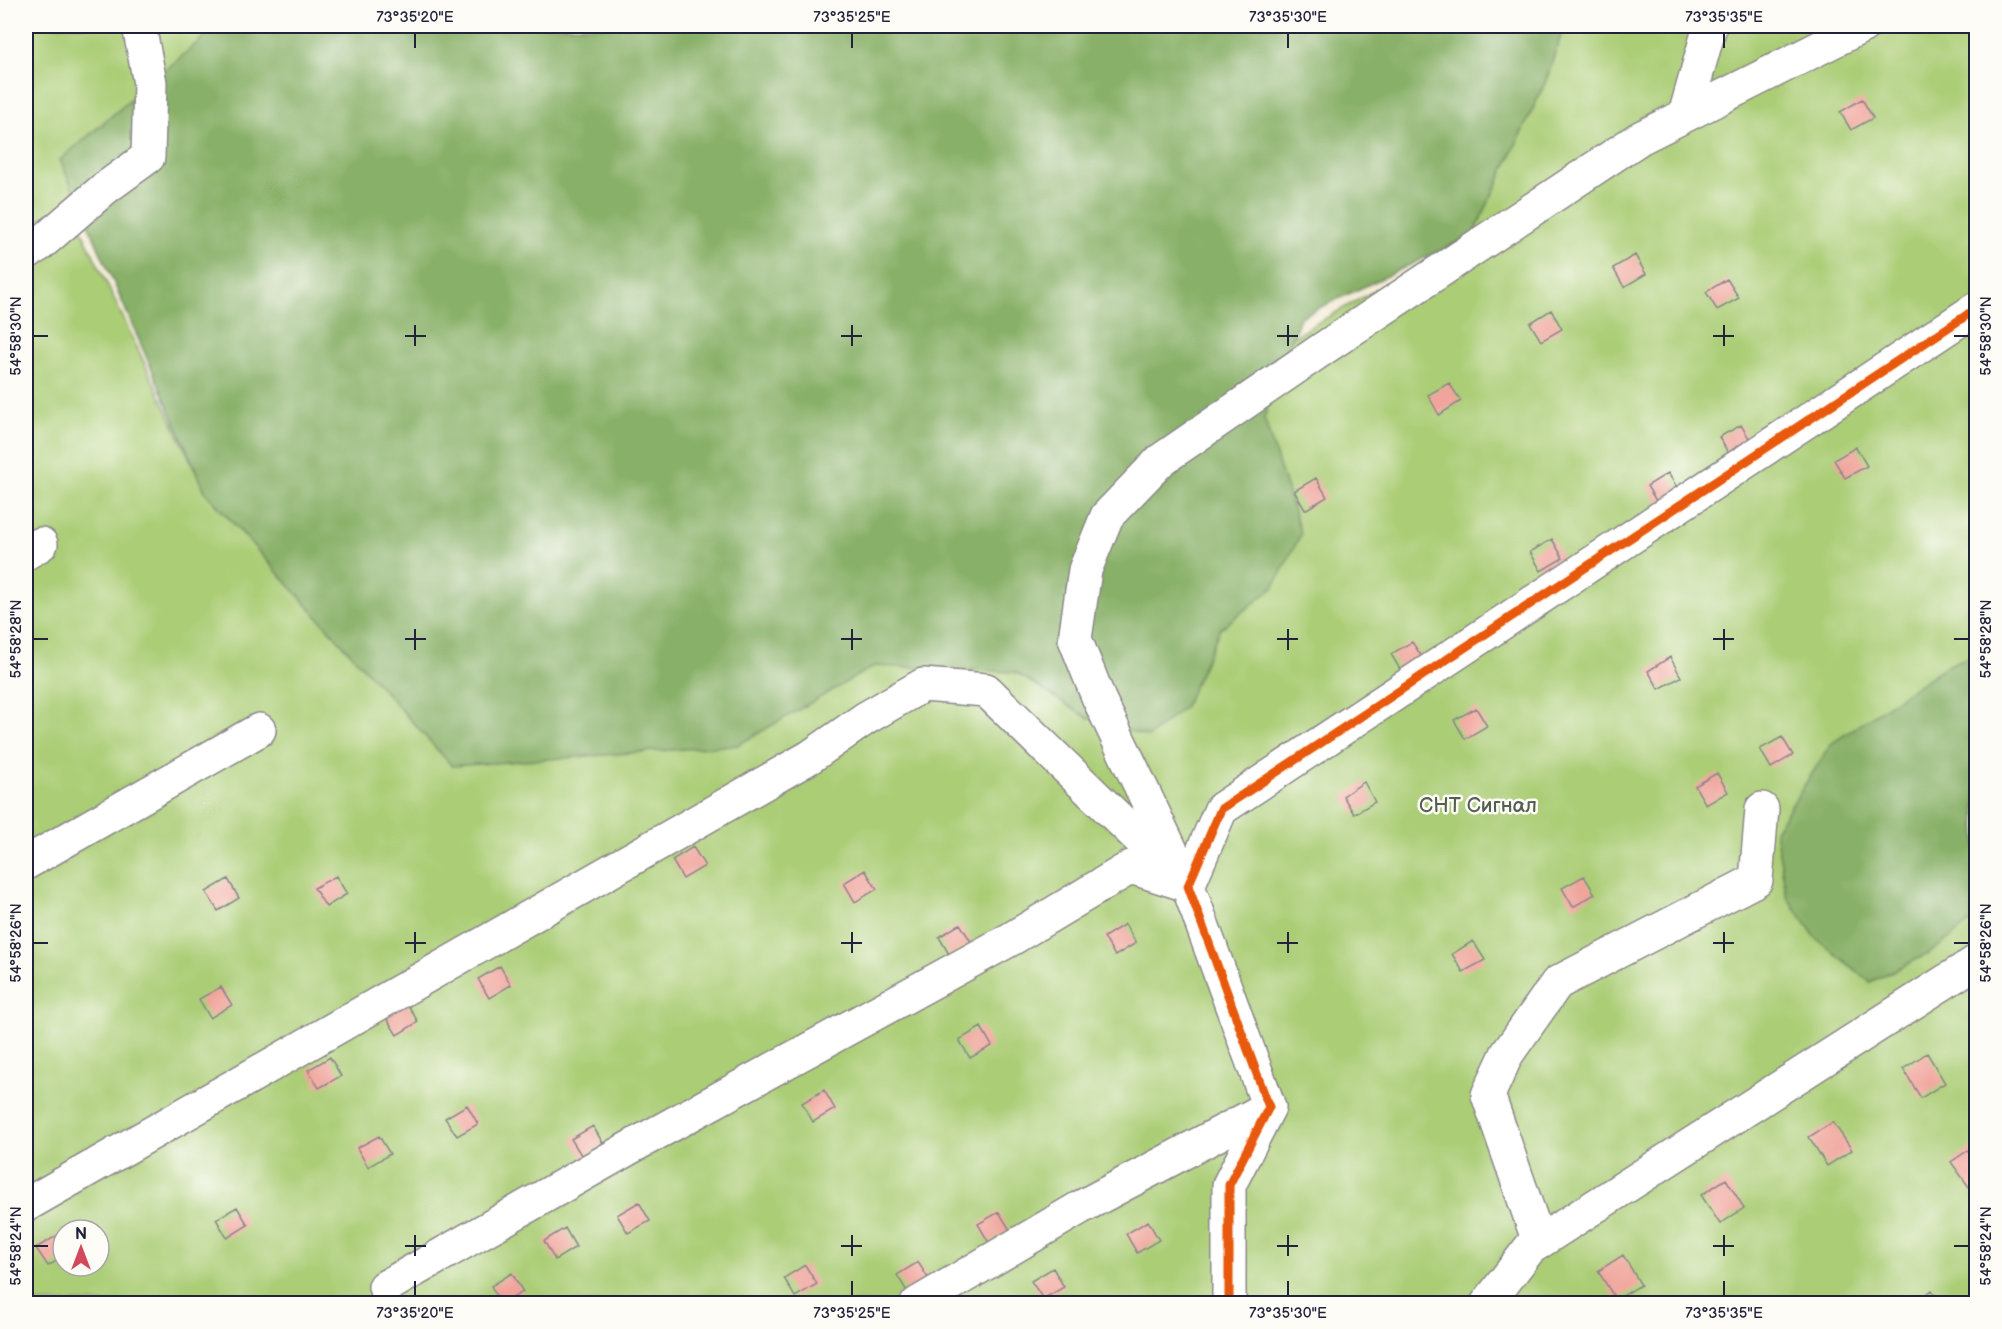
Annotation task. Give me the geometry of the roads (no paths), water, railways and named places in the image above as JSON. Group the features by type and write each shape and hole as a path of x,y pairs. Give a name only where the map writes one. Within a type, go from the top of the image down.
{"street":[{"path":"26,253 39,245 104,189 148,157 150,83 139,26"},
{"path":"1684,115 1710,26"},
{"path":"1229,1304 1229,1185 1269,1107 1188,886 1099,699 1075,639 1085,570 1107,516 1161,460 1334,341 1640,138 1863,26"},
{"path":"1188,886 1221,809 1977,309"},
{"path":"26,1205 810,757 866,718 923,685 986,690 1188,886"},
{"path":"26,863 259,730"},
{"path":"1539,1242 1488,1095 1507,1054 1557,983 1756,880 1762,809"},
{"path":"385,1287 631,1147 1011,939 1131,867 1188,886"},
{"path":"1487,1304 1530,1248 1977,962"},
{"path":"917,1304 1081,1207 1269,1107"}],"park label":[{"name":"СНТ Сигнал","path":"1478,805"}]}
